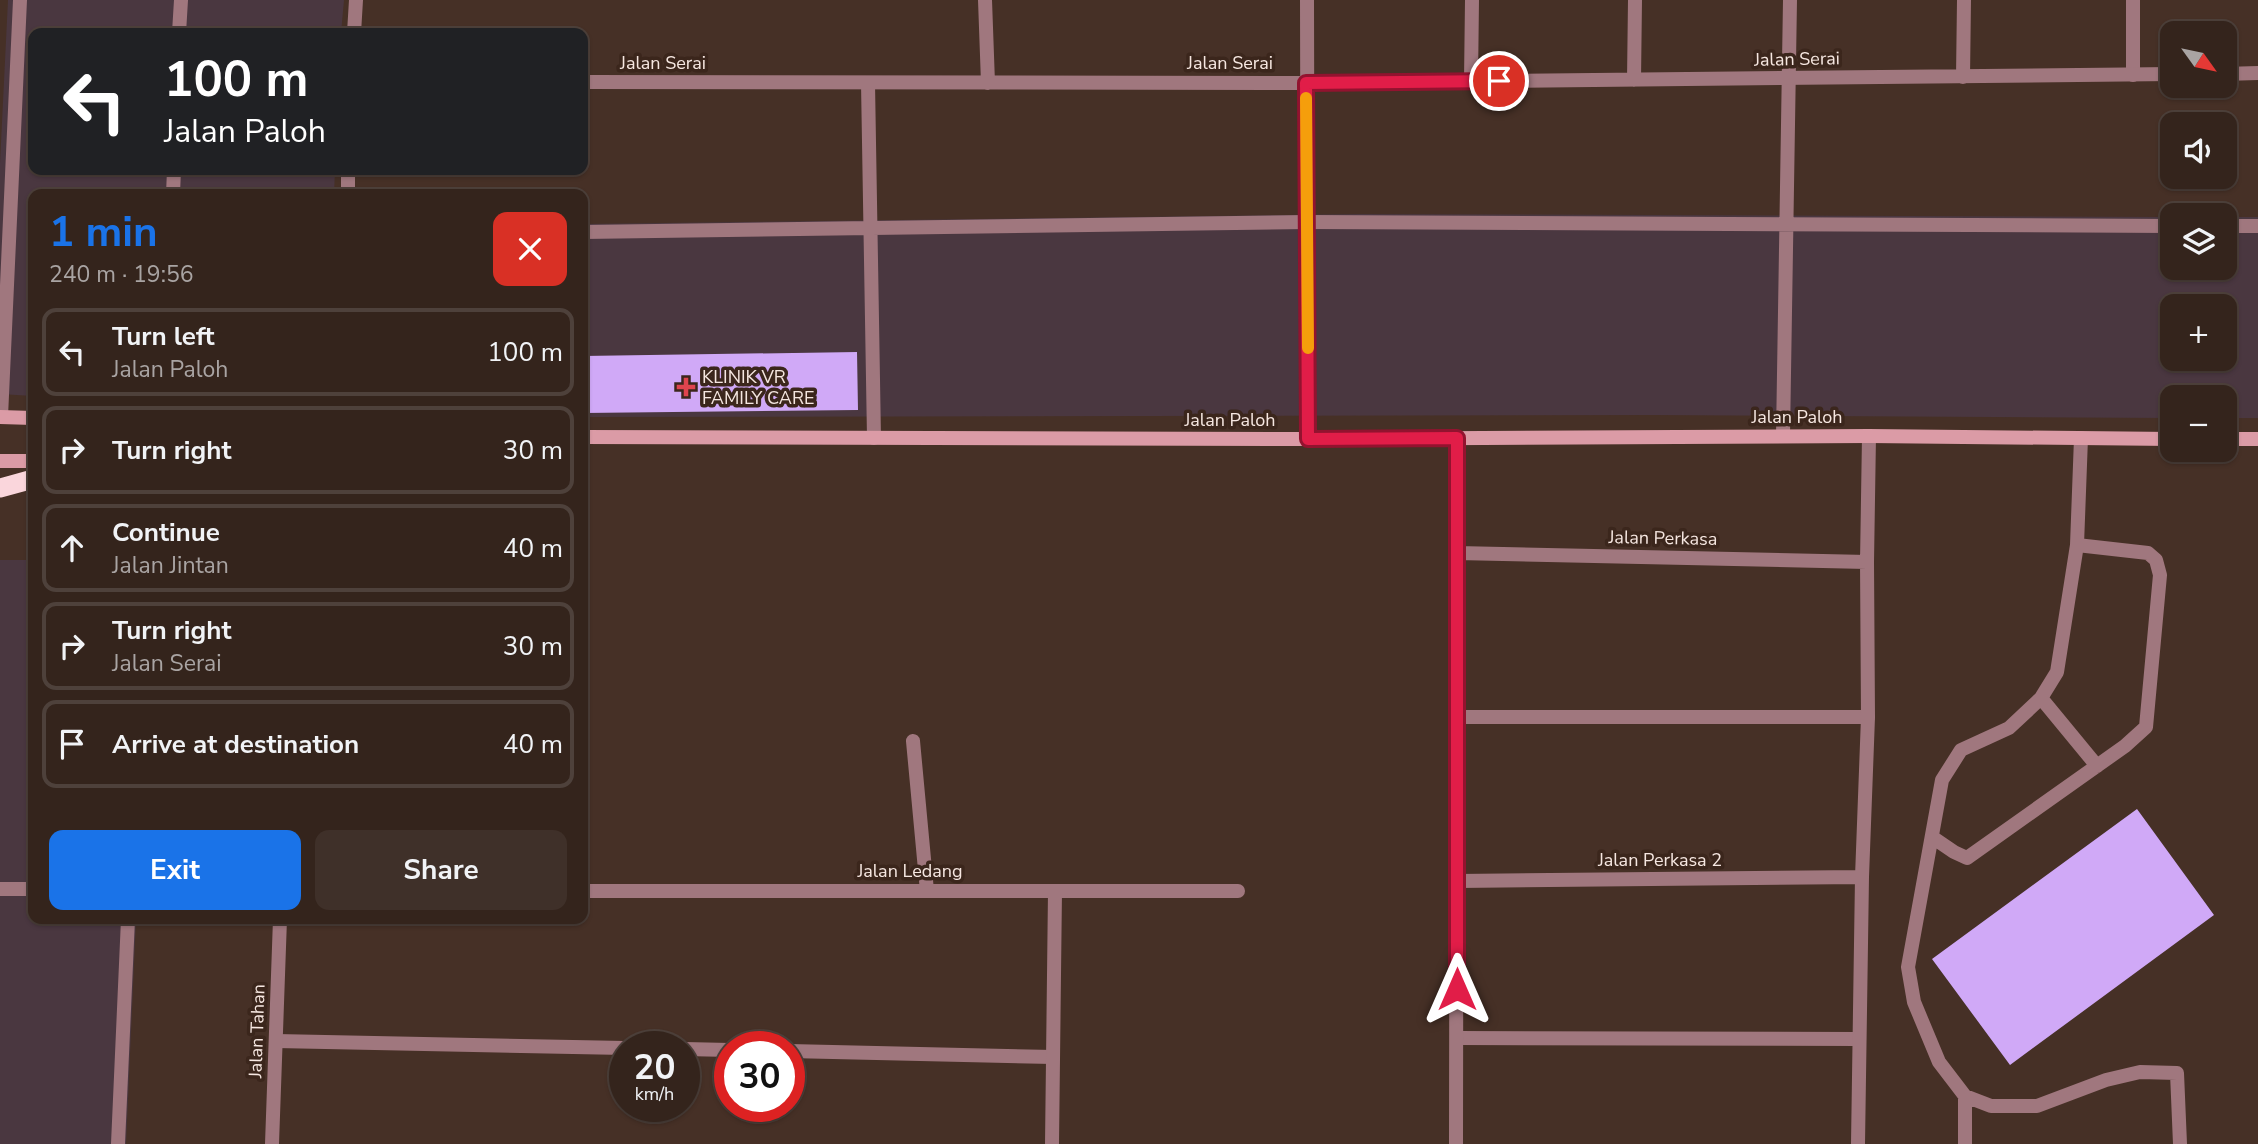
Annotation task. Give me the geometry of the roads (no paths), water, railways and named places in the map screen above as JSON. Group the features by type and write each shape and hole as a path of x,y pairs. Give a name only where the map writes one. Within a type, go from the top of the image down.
{"highway":[{"path":"0,488 28,480"}],"main road":[{"path":"1,417 28,418"},
{"name":"Jalan Paloh","path":"588,437 1308,439 1869,436 2160,439"},
{"path":"2237,439 2258,439"},
{"path":"0,461 28,461"}],"street":[{"path":"1,417 20,0"},
{"path":"179,28 181,0"},
{"path":"354,28 356,0"},
{"path":"985,0 988,83"},
{"path":"1307,0 1308,439"},
{"path":"1472,0 1472,81"},
{"path":"1634,80 1635,0"},
{"path":"1783,436 1790,0"},
{"path":"1964,0 1964,76"},
{"path":"2133,0 2133,75"},
{"path":"2237,74 2258,73"},
{"name":"Jalan Serai","path":"588,82 1306,83 2160,74"},
{"path":"868,83 874,438"},
{"path":"588,232 1307,222 2160,226"},
{"path":"2237,226 2258,226"},
{"path":"1858,1144 1862,877 1868,718 1869,436"},
{"path":"1456,1144 1457,438"},
{"path":"2081,438 2077,545 2057,672 2041,698 2009,728 1961,750 1942,780 1908,967 1914,1002 1939,1062 1965,1096 1991,1106 2037,1106 2106,1080 2140,1072 2177,1073 2180,1144"},
{"path":"1932,837 1967,858 2125,746 2146,727 2160,575 2156,559 2148,553 2077,545"},
{"name":"Jalan Perkasa","path":"1457,553 1867,562"},
{"path":"2041,698 2097,766"},
{"path":"1458,718 1868,718"},
{"path":"913,741 927,891"},
{"name":"Jalan Perkasa 2","path":"1458,881 1862,877"},
{"path":"0,889 28,889"},
{"name":"Jalan Ledang","path":"588,891 1238,891"},
{"path":"1052,1144 1055,891"},
{"path":"118,1144 128,924"},
{"name":"Jalan Tahan","path":"272,1144 280,924"},
{"path":"1457,1038 1859,1039"},
{"path":"276,1041 609,1048"},
{"path":"805,1051 1053,1057"},
{"path":"1965,1096 1965,1144"}],"place":[{"name":"KLINIK VR FAMILY CARE","path":"686,387"}]}
